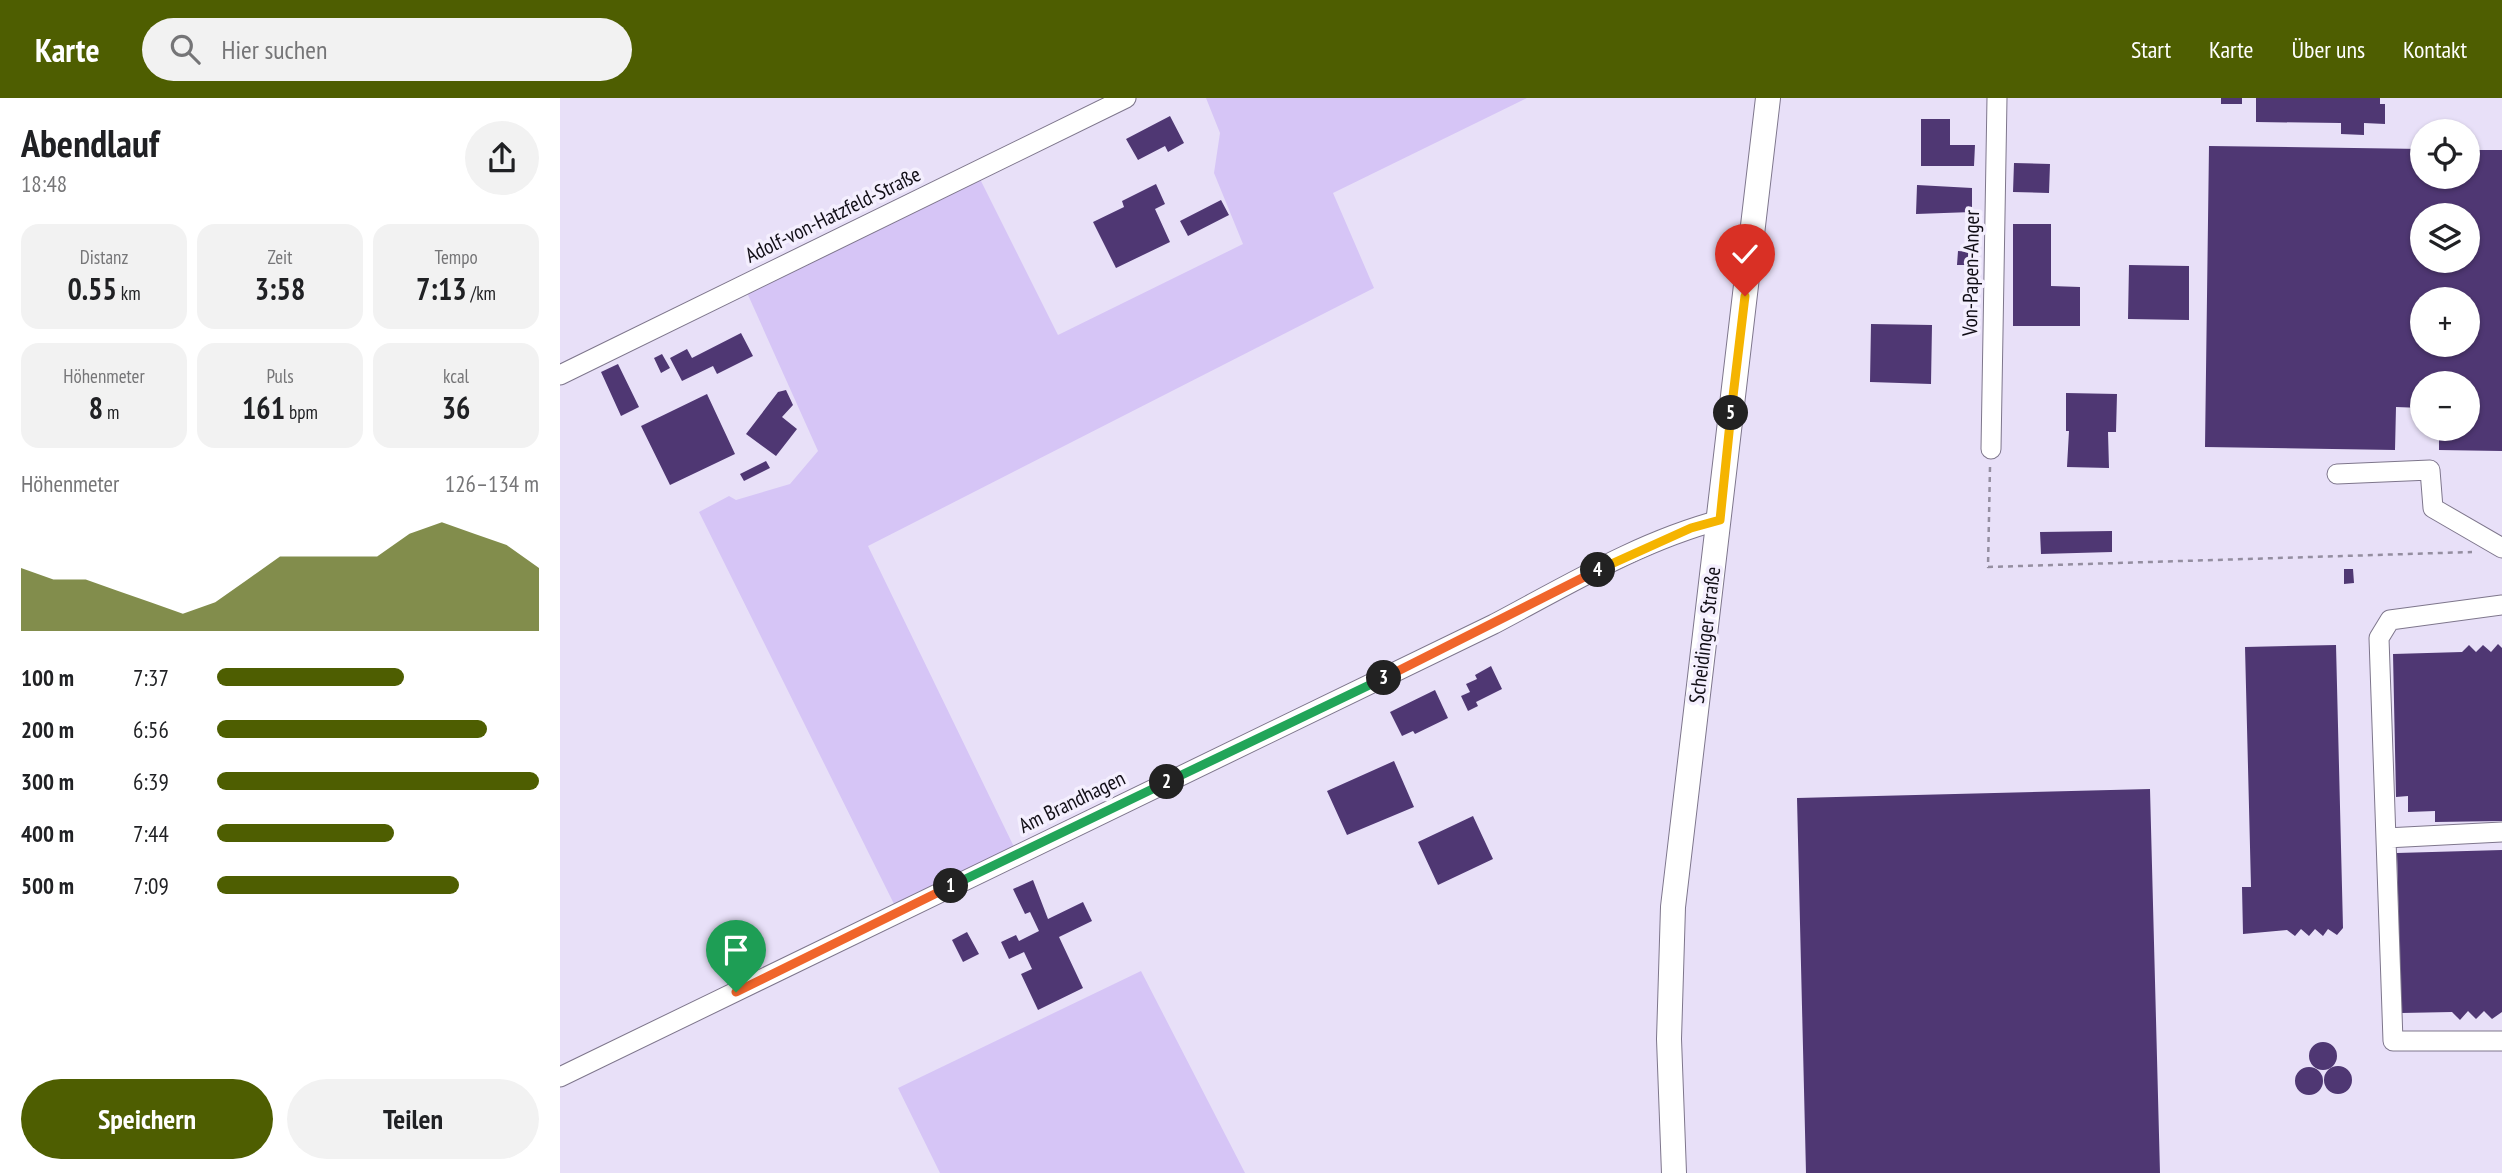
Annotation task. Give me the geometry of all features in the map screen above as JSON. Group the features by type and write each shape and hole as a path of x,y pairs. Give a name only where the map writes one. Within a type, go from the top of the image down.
{"main road":[{"name":"Scheidinger Straße","path":"1674,1173 1669,1039 1673,907 1768,98"}],"street":[{"name":"Adolf-von-Hatzfeld-Straße","path":"560,375 1126,98"},
{"name":"Von-Papen-Anger","path":"1991,449 1997,98"},
{"path":"2337,474 2430,470 2432,508 2502,548"},
{"name":"Am Brandhagen","path":"560,1077 1469,637 1596,571 1691,528 1720,520"},
{"path":"2502,605 2390,620 2379,638 2393,1041 2502,1041"},
{"path":"2386,838 2502,832"}],"path":[{"path":"1991,449 1988,567 2474,552"}],"shaded area":[{"path":"1206,98 1527,98 1333,193 1374,288 868,546 1016,851 897,910 699,512 729,496 736,500 790,484 818,451 744,286 977,173 1058,335 1243,244 1214,173 1220,133"},
{"path":"1141,971 1245,1173 940,1173 898,1088"}],"building":[{"path":"2221,98 2242,98 2242,104 2221,104"},
{"path":"2256,98 2380,98 2380,104 2385,104 2385,124 2364,123 2364,135 2341,134 2341,123 2256,122"},
{"path":"1170,116 1184,143 1168,152 1165,146 1138,160 1126,139"},
{"path":"1921,119 1950,119 1950,145 1975,145 1974,166 1921,166"},
{"path":"2209,146 2410,149 2410,189 2480,189 2480,150 2502,150 2502,451 2439,450 2439,441 2480,441 2480,371 2410,371 2410,408 2396,407 2395,450 2205,447"},
{"path":"2014,163 2050,164 2049,193 2013,192"},
{"path":"1156,184 1165,204 1155,209 1170,242 1116,268 1093,222 1124,207 1122,201"},
{"path":"1917,185 1972,188 1972,212 1916,214"},
{"path":"1221,200 1229,215 1188,236 1180,221"},
{"path":"2013,224 2051,224 2051,286 2080,287 2080,326 2013,326"},
{"path":"1958,251 1971,252 1971,265 1957,265"},
{"path":"2129,265 2189,266 2189,320 2128,319"},
{"path":"1871,324 1932,325 1931,384 1870,382"},
{"path":"741,333 753,356 717,374 713,366 682,381 670,358 687,349 692,358"},
{"path":"662,354 670,368 661,373 654,358"},
{"path":"618,364 639,407 621,416 601,372"},
{"path":"786,390 793,405 782,417 797,429 776,456 746,434 778,392"},
{"path":"2066,393 2117,394 2116,432 2108,432 2109,468 2067,467 2069,431 2066,431"},
{"path":"707,394 735,454 670,485 641,426"},
{"path":"766,461 770,468 744,481 740,474"},
{"path":"2112,531 2112,552 2041,554 2040,532"},
{"path":"2344,569 2353,569 2354,583 2344,584"},
{"path":"2498,644 2502,648 2502,821 2435,822 2435,811 2408,812 2408,796 2396,797 2393,654 2462,652 2469,645 2476,652 2483,645 2491,652"},
{"path":"2336,645 2343,928 2337,935 2328,929 2323,936 2315,929 2309,936 2301,929 2295,936 2287,930 2243,934 2242,887 2251,887 2245,647"},
{"path":"1491,666 1502,689 1476,702 1478,706 1468,711 1461,696 1470,692 1466,684 1477,679 1475,675"},
{"path":"1435,690 1448,718 1415,734 1413,731 1402,736 1390,712"},
{"path":"1394,761 1414,807 1347,835 1327,791"},
{"path":"2150,789 2160,1173 1806,1173 1797,798"},
{"path":"1473,816 1493,859 1438,885 1418,842"},
{"path":"2502,850 2502,1012 2492,1019 2484,1011 2476,1019 2468,1011 2460,1020 2452,1012 2401,1013 2397,853"},
{"path":"1033,880 1048,919 1083,902 1092,921 1059,937 1083,988 1038,1010 1021,974 1032,969 1024,952 1009,959 1001,942 1016,935 1019,941 1039,931 1030,912 1025,914 1013,889"},
{"path":"967,932 979,954 963,962 952,940"},
{"path":"2323,1042 2333,1046 2337,1056 2333,1066 2323,1070 2313,1066 2309,1056 2313,1046"},
{"path":"2338,1066 2348,1070 2352,1080 2348,1090 2338,1094 2328,1090 2324,1080 2328,1070"},
{"path":"2309,1067 2319,1071 2323,1081 2319,1091 2309,1095 2299,1091 2295,1081 2299,1071"}],"route":[{"path":"736,992 1331,704 1596,571 1691,528 1720,520 1745,296"}]}
